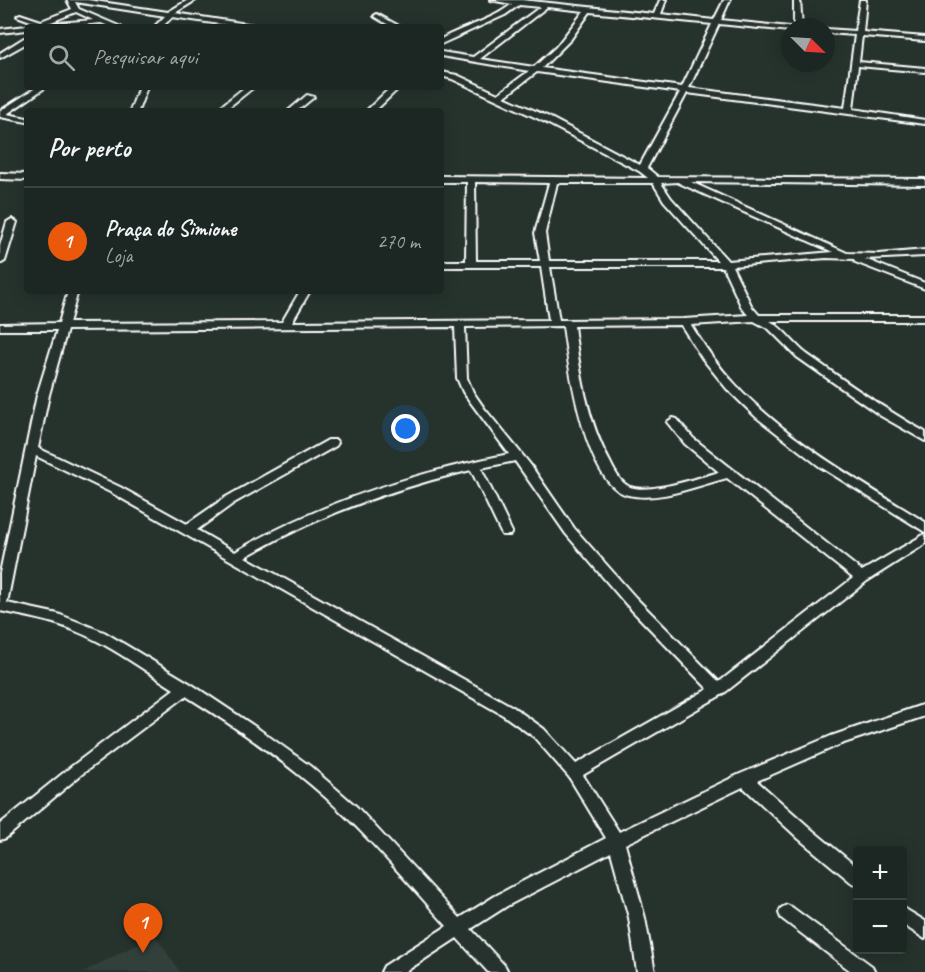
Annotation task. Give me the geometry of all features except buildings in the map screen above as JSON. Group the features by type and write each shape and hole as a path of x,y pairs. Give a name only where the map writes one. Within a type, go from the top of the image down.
{"street":[{"path":"70,0 76,10 108,24"},
{"path":"74,0 235,24"},
{"path":"161,24 179,7 193,0"},
{"path":"493,0 781,28"},
{"path":"656,16 663,0"},
{"path":"642,168 684,91 727,0"},
{"path":"797,0 798,18"},
{"path":"849,110 863,0"},
{"path":"444,40 512,9 518,2"},
{"path":"474,60 545,6"},
{"path":"46,24 76,10"},
{"path":"499,97 538,70 559,50 588,10"},
{"path":"20,16 38,24"},
{"path":"377,16 391,24"},
{"path":"65,24 100,21"},
{"path":"0,31 24,28"},
{"path":"835,32 925,39"},
{"path":"0,56 24,42"},
{"path":"444,55 684,91 849,110 925,122"},
{"path":"856,64 925,70"},
{"path":"444,75 499,97 642,168 655,179 667,199 726,264 747,308 756,318 773,327 801,355 885,414 925,437"},
{"path":"0,115 38,90"},
{"path":"135,108 142,90"},
{"path":"223,108 246,90"},
{"path":"373,108 393,90"},
{"path":"296,108 310,98"},
{"path":"0,115 24,119"},
{"path":"0,176 24,177"},
{"path":"444,179 627,182 676,179 925,182"},
{"path":"471,179 471,265"},
{"path":"676,179 848,256 925,286"},
{"path":"554,180 540,233 554,322"},
{"path":"0,261 12,222"},
{"path":"444,264 726,264 826,255 925,253"},
{"path":"72,294 61,326 31,449 0,605 57,619 90,631 186,688 298,765 410,872 458,929 499,972"},
{"path":"286,324 303,294"},
{"path":"0,327 925,318"},
{"path":"568,322 578,392 585,418 594,445 615,481 622,488 630,491 654,491 729,474"},
{"path":"684,322 698,349 715,369 739,395 788,439 925,528"},
{"path":"460,324 462,378 468,392 570,531 615,583 718,690"},
{"path":"673,422 689,441 862,578"},
{"path":"188,530 230,500 332,443"},
{"path":"31,449 116,490 188,530 508,711 539,733 574,773 616,841 637,918 646,972"},
{"path":"236,557 266,538 344,502 433,474 516,457"},
{"path":"474,465 506,532"},
{"path":"574,773 718,690 862,578 925,538"},
{"path":"0,833 77,770 186,688"},
{"path":"390,972 501,900 616,841 745,779 836,740 925,710"},
{"path":"745,779 853,874"},
{"path":"787,912 866,972"},
{"path":"907,917 925,930"}],"shaded area":[{"path":"155,935 180,972 83,972"}],"place":[{"name":"Praça do Simione","path":"143,953"}]}
